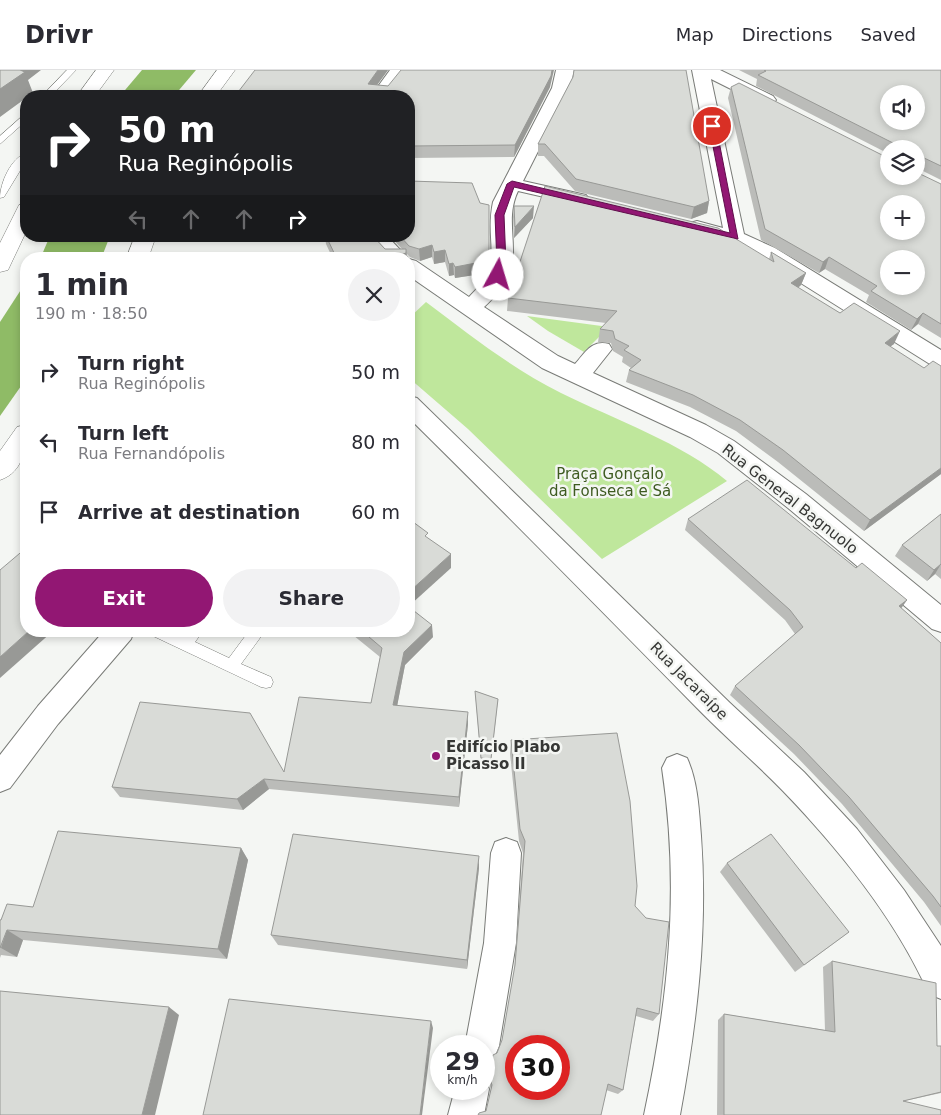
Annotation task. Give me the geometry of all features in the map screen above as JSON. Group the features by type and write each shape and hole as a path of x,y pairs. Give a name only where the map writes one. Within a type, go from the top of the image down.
{"highway":[{"path":"91,90 106,70"},
{"path":"211,90 226,70"},
{"path":"0,264 20,222"},
{"path":"0,470 20,442"}],"street":[{"path":"384,90 399,70"},
{"path":"471,308 482,297 498,275 502,264 500,215 512,184 561,88 565,70"},
{"path":"701,70 735,237"},
{"path":"707,70 785,110"},
{"path":"512,184 598,204"},
{"path":"676,222 735,237 768,253 941,360"},
{"path":"381,242 392,252"},
{"name":"Rua General Bagnuolo","path":"415,270 519,342 578,376 680,423 726,448 797,501 941,620"},
{"path":"578,376 601,348"},
{"name":"Rua Jacaraípe","path":"415,410 508,499 720,712 794,782 846,840 893,901 930,958 941,982"},
{"path":"0,778 48,715 116,637"},
{"path":"662,1115 681,1007 687,940 686,836 678,768"},
{"path":"484,1035 500,943 506,853"},
{"path":"466,1115 469,1100"}],"lane":[{"path":"46,90 63,70"},
{"path":"52,90 72,70"},
{"path":"0,141 20,122"},
{"path":"0,195 20,162"},
{"path":"169,637 266,682"},
{"path":"184,644 190,637"},
{"path":"231,666 253,637"}],"green space":[{"name":"Praça Gonçalo da Fonseca e Sá","path":"426,302 491,351 525,373 561,393 648,433 690,455 727,481 602,559 468,429 415,383 415,312"},
{"path":"527,316 609,327 584,352"}],"shaded area":[{"path":"142,70 196,70 179,90 125,90"},
{"path":"47,242 108,242 104,252 43,252"},
{"path":"20,291 20,388 0,416 0,322"}],"building":[{"path":"0,70 20,70 25,72 0,89"},
{"path":"255,70 378,70 368,84 388,86 401,70 552,70 551,76 515,145 415,146 415,90 240,90"},
{"path":"574,70 686,70 709,201 694,207 576,179 545,144 538,144 573,77"},
{"path":"764,70 941,70 941,166 925,158 925,140 887,140 758,75 766,71"},
{"path":"739,83 880,154 880,185 925,185 925,176 941,184 941,324 923,313 917,319 871,291 877,286 829,257 823,262 765,229 731,87"},
{"path":"415,181 472,183 480,203 489,205 489,250 481,262 455,267 453,263 449,264 445,250 434,252 432,245 419,249 409,246 405,242 415,242"},
{"path":"545,186 718,228 774,262 771,252 806,273 791,283 840,313 854,303 900,331 885,343 924,368 933,361 941,366 941,468 870,520 783,450 740,420 693,395 629,370 641,360 624,350 629,346 615,339 613,331 600,329 617,311 508,298"},
{"path":"514,206 534,206 515,227"},
{"path":"329,242 379,242 385,249 406,249 406,252 334,252"},
{"path":"747,480 856,568 862,563 907,600 899,606 941,643 941,907 849,797 799,745 735,686 803,627 790,610 688,519"},
{"path":"941,514 941,564 934,570 902,545"},
{"path":"415,523 428,533 425,536 451,554 415,587"},
{"path":"20,553 20,637 22,637 0,657 0,570"},
{"path":"415,612 432,625 404,652 393,705 468,712 459,797 264,779 237,799 112,787 140,702 250,713 284,772 299,697 371,703 382,648 369,637 415,637"},
{"path":"475,691 498,699 491,759 481,758"},
{"path":"617,733 630,801 637,886 635,906 646,918 669,922 659,1014 637,1008 623,1090 608,1084 601,1115 478,1115 486,1111 489,1100 495,1100 495,1054 502,1040 515,965 525,841 520,829 511,740"},
{"path":"58,831 241,848 218,949 7,930 0,948 0,920 7,904 33,907"},
{"path":"293,834 479,856 467,960 271,935"},
{"path":"771,834 849,932 804,965 727,863"},
{"path":"832,961 936,983 937,1046 941,1046 941,1092 903,1101 941,1110 941,1115 724,1115 724,1014 835,1032"},
{"path":"0,991 169,1007 142,1115 0,1115"},
{"path":"229,999 431,1021 420,1115 203,1115"}],"place":[{"name":"Edifício Plabo Picasso II","path":"436,756"}],"route":[{"path":"498,275 502,264 499,231 500,215 503,202 512,184 714,230 735,237 712,126"}]}
